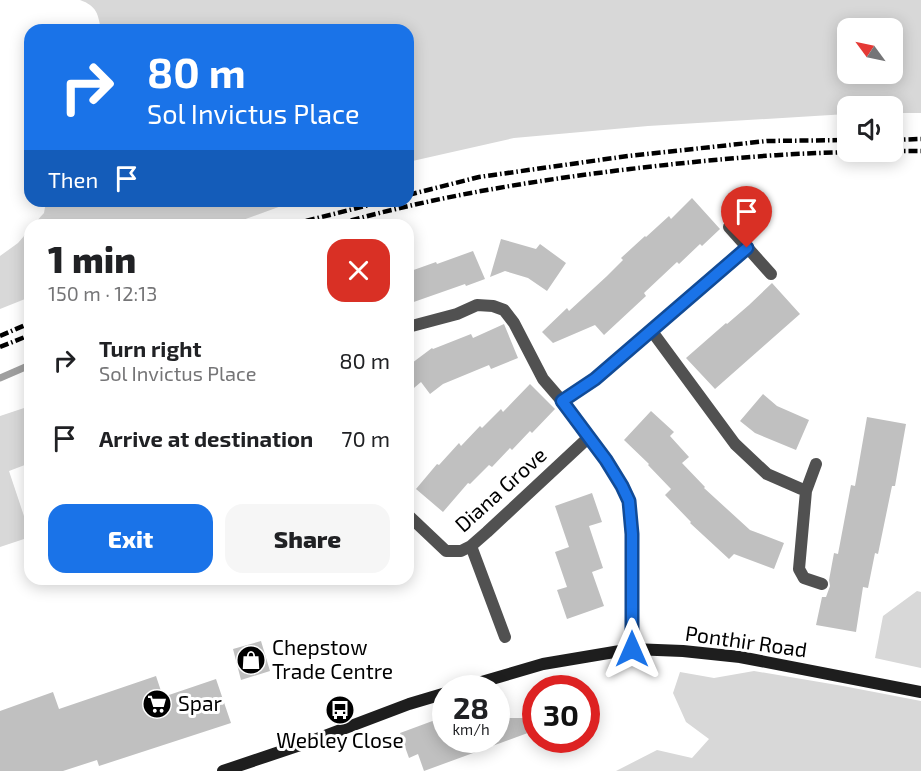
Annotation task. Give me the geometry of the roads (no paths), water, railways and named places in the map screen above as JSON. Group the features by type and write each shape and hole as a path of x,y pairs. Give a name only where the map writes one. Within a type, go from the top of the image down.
{"main road":[{"name":"Ponthir Road","path":"505,675 543,664 632,649 683,651 740,657 921,692"},
{"path":"223,771 432,697"}],"street":[{"path":"729,227 771,274"},
{"path":"562,401 595,379 747,248"},
{"path":"414,326 457,314 477,305 494,306 504,310 514,323 543,379 606,460 629,501 632,534 632,649"},
{"path":"651,330 735,444 767,474 806,491"},
{"name":"Diana Grove","path":"414,521 446,550 461,551 471,546 589,437"},
{"path":"816,464 806,491 799,569 804,578 822,584"},
{"path":"471,546 505,637"}],"waterway":[{"path":"0,378 24,368"}],"railway":[{"path":"903,140 921,139"},
{"path":"414,193 479,177 628,156 767,141 837,140"},
{"path":"903,151 921,151"},
{"path":"414,205 481,191 630,169 715,160 837,153"},
{"path":"314,219 361,207"},
{"path":"357,219 404,207"},
{"path":"0,336 24,326"},
{"path":"0,347 24,337"}],"place":[{"name":"Chepstow Trade Centre","path":"251,660"},
{"name":"Spar","path":"157,704"},
{"name":"Webley Close","path":"340,710"}]}
